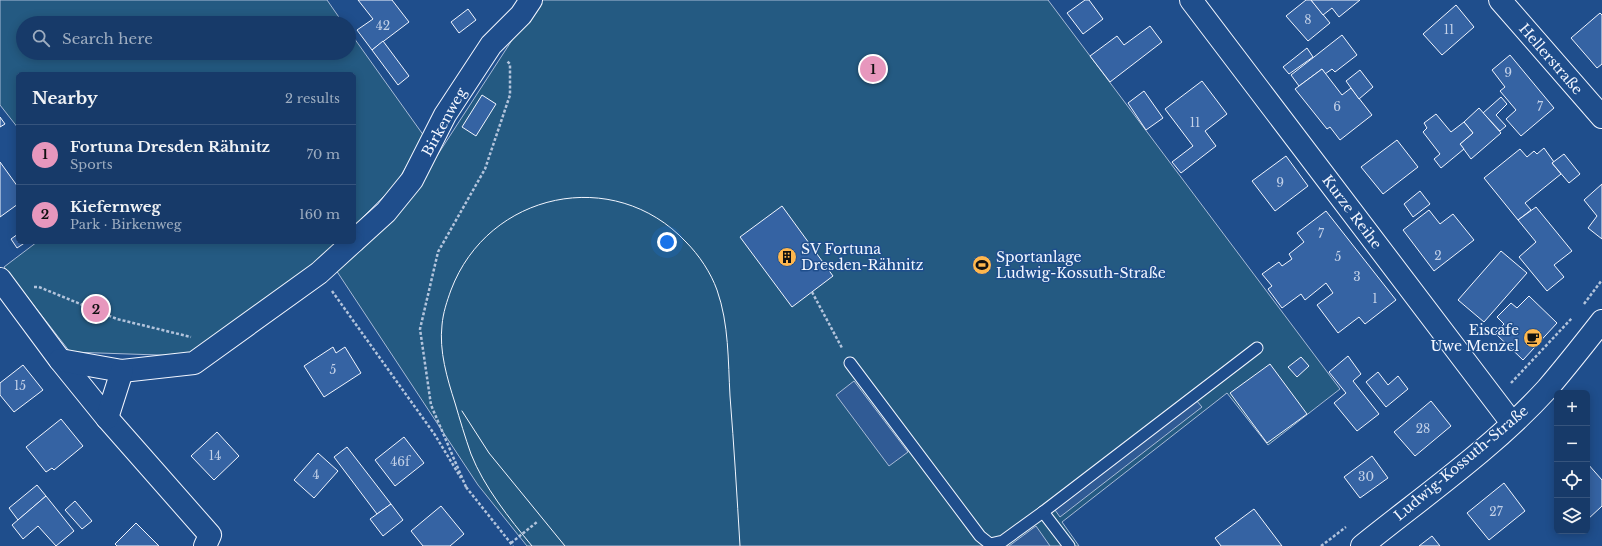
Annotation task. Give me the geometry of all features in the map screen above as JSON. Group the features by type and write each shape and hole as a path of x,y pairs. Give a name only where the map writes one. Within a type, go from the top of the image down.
{"street":[{"name":"Birkenweg","path":"356,240 386,212 412,180 445,115 491,46 521,15 531,0"},
{"name":"Kurze Reihe","path":"1191,0 1512,423"},
{"name":"Hellerstraße","path":"1500,0 1602,117"},
{"name":"Birkenweg","path":"60,360 122,371 194,363 319,273 352,244"},
{"path":"3,282 60,360 107,418 210,535 205,546"},
{"name":"Ludwig-Kossuth-Straße","path":"1362,546 1474,456 1512,423 1546,389 1602,321"},
{"path":"107,418 122,371"}],"lane":[{"path":"850,363 980,536 990,544 1003,541 1043,512 1257,348"},
{"path":"1043,512 1069,546"}],"path":[{"path":"466,487 431,405 420,329 438,252 485,169 510,95 510,64 491,46"},
{"path":"319,273 435,435 466,487 512,545 537,522"},
{"path":"1581,309 1602,280"},
{"path":"3,282 39,287 117,319 221,344"},
{"path":"812,292 850,363"},
{"path":"1495,401 1576,314"},
{"path":"1321,546 1346,526"}],"shaded area":[{"path":"0,0 327,0 338,16 16,16 16,60 356,60 356,41 424,136 396,184 356,224 356,72 16,72 16,125 0,105"},
{"name":"Sportanlage Ludwig-Kossuth-Straße","path":"538,0 1048,0 1340,389 1268,445 1227,393 1062,522 1079,546 527,546 478,485 334,267 418,185"},
{"path":"34,244 337,244 312,269 188,356 70,352 4,267"},
{"path":"854,381 908,452 889,466 836,395"},
{"path":"1196,400 1202,407 1060,517 1055,510"},
{"path":"1036,526 1050,546 1009,546"}],"building":[{"path":"358,0 392,0 409,22 372,50 357,30 373,19"},
{"path":"1085,0 1089,0 1103,19 1083,34 1067,13"},
{"path":"1306,0 1311,0 1330,23 1308,41 1286,16"},
{"path":"1311,0 1360,0 1339,17 1332,8 1323,15"},
{"path":"1456,5 1474,27 1442,55 1423,34"},
{"path":"468,9 476,20 459,33 451,22"},
{"path":"1600,13 1602,15 1602,64 1597,68 1571,38"},
{"path":"1150,26 1162,42 1110,82 1090,56 1117,36 1124,45"},
{"path":"1342,35 1357,55 1335,72 1332,69 1325,74 1322,69 1299,86 1291,75"},
{"path":"383,41 409,76 398,85 372,50"},
{"path":"1307,48 1313,57 1289,74 1283,67"},
{"path":"1510,55 1554,108 1521,136 1506,119 1516,110 1500,91 1505,87 1492,70"},
{"path":"1322,69 1342,95 1351,88 1372,115 1340,140 1330,127 1327,129 1295,89"},
{"path":"1360,70 1373,87 1359,99 1346,81"},
{"path":"1202,81 1227,114 1205,131 1216,146 1181,173 1172,162 1193,146 1165,109"},
{"path":"1144,91 1163,118 1146,130 1128,103"},
{"path":"482,95 496,104 476,136 462,127"},
{"path":"1501,97 1507,104 1496,115 1506,126 1500,131 1483,113"},
{"path":"1479,108 1501,133 1471,159 1460,144 1473,133 1464,122"},
{"path":"1436,114 1451,132 1464,122 1473,133 1460,144 1464,149 1441,168 1434,159 1440,154 1423,132 1427,128 1424,123"},
{"path":"0,117 5,124 0,127"},
{"path":"1397,140 1418,167 1383,194 1361,167"},
{"path":"1544,148 1554,162 1552,163 1561,174 1525,203 1531,210 1518,220 1484,178 1520,149 1527,157 1534,151 1537,154"},
{"path":"1564,154 1580,174 1569,183 1552,163"},
{"path":"1286,156 1308,186 1275,211 1252,181"},
{"path":"0,162 16,184 16,205 0,217"},
{"path":"1602,184 1602,239 1588,228 1597,216 1584,200"},
{"path":"1420,191 1430,204 1413,217 1404,204"},
{"name":"SV Fortuna Dresden-Rähnitz","path":"782,206 833,276 792,307 740,237"},
{"path":"1536,207 1572,251 1554,265 1564,277 1547,291 1519,257 1536,242 1518,220"},
{"path":"1429,210 1440,224 1453,214 1474,240 1434,271 1403,230"},
{"path":"1326,211 1396,300 1365,324 1359,317 1338,333 1317,305 1333,293 1326,283 1305,300 1301,294 1282,308 1268,289 1272,286 1262,274 1279,262 1282,266 1292,259 1289,254 1304,242 1297,233"},
{"path":"16,235 16,244 23,244 17,248 11,239"},
{"path":"1501,251 1527,273 1484,322 1458,300"},
{"path":"1529,296 1557,323 1523,360 1495,333 1504,324 1497,317 1511,303 1517,308"},
{"path":"333,347 336,353 345,347 361,373 324,397 304,366"},
{"path":"1348,356 1361,374 1353,381 1379,414 1357,431 1334,403 1346,393 1329,372"},
{"path":"1301,357 1309,366 1297,377 1288,367"},
{"path":"1270,364 1307,414 1267,443 1230,393"},
{"path":"23,365 43,390 14,412 0,395 0,383"},
{"path":"1378,372 1388,385 1398,376 1408,389 1386,407 1366,382"},
{"path":"1431,401 1451,426 1415,456 1394,432"},
{"path":"61,419 83,446 54,470 52,468 46,472 26,447"},
{"path":"217,432 239,456 214,480 191,456"},
{"path":"404,437 424,463 395,486 375,460"},
{"path":"347,447 391,504 377,514 334,457"},
{"path":"318,453 338,471 314,498 294,480"},
{"path":"1372,456 1388,478 1360,498 1344,477"},
{"path":"1590,466 1602,480 1602,506 1590,517"},
{"path":"1504,483 1525,511 1489,540 1467,513"},
{"path":"37,485 46,496 18,520 9,508"},
{"path":"46,496 74,531 56,546 38,526 23,539 12,525"},
{"path":"75,501 92,521 82,529 65,510"},
{"path":"391,504 403,520 383,536 370,519"},
{"path":"441,506 464,534 450,546 423,546 411,531"},
{"path":"1254,509 1282,546 1221,546 1215,538"},
{"path":"136,523 159,546 117,546 115,544"},
{"path":"1432,536 1440,546 1419,546"}],"tram line":[{"path":"532,546 490,490 471,454 444,364 441,335 445,307 451,290 469,257 493,230 523,211 555,200 590,198 624,203 657,218 691,247 704,264 717,290 726,329 740,546"},
{"path":"462,411 489,453 565,546"}],"place":[{"name":"Fortuna Dresden Rähnitz","path":"873,69"},
{"name":"SV Fortuna Dresden-Rähnitz","path":"787,257"},
{"name":"Sportanlage Ludwig-Kossuth-Straße","path":"982,265"},
{"name":"Kiefernweg","path":"96,309"},
{"name":"Eiscafe Uwe Menzel","path":"1533,338"}]}
